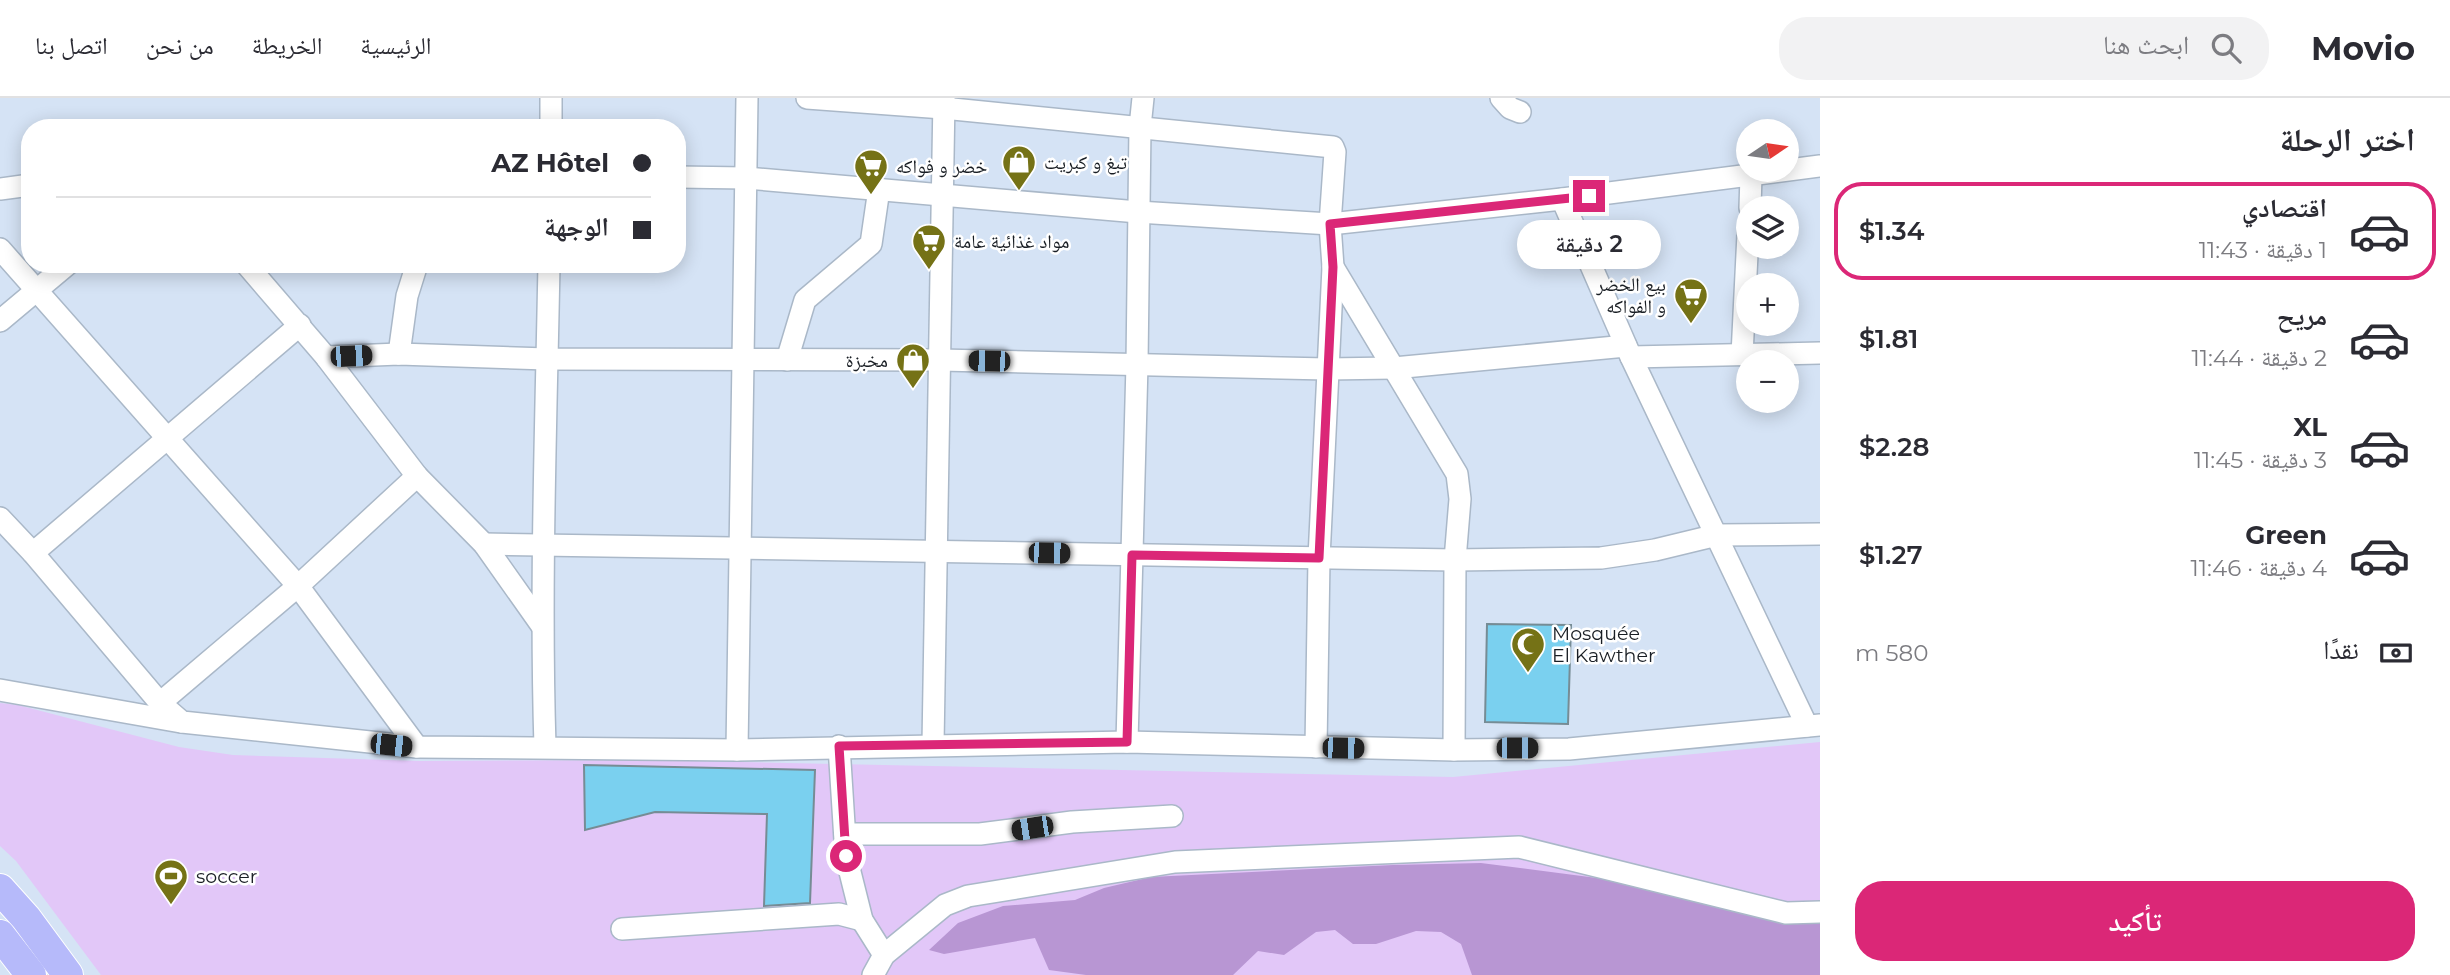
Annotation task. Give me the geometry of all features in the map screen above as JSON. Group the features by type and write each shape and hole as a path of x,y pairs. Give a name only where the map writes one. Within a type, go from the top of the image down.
{"highway":[{"path":"0,889 26,918 68,975"},
{"path":"0,936 32,975"}],"street":[{"path":"551,98 551,119"},
{"path":"737,750 747,98"},
{"path":"807,98 944,103 1333,147 1335,152 1330,224 1333,267 1319,558 1316,747"},
{"path":"1127,742 1140,127 1143,98"},
{"path":"1501,98 1510,108 1520,112"},
{"path":"933,744 944,103"},
{"path":"1799,169 1820,166"},
{"path":"686,177 746,178 1138,212 1330,224 1736,177"},
{"path":"0,189 21,186"},
{"path":"787,360 805,300 871,244 878,189"},
{"path":"0,690 182,722 417,747 737,750 1127,742 1454,750 1569,749 1814,725 1717,535 1629,351 1562,199"},
{"path":"0,248 21,272"},
{"path":"1742,350 1747,259"},
{"path":"1333,267 1457,474 1460,499 1455,560 1454,750"},
{"path":"22,273 298,586 417,747"},
{"path":"0,321 57,273"},
{"path":"254,273 326,357 417,475 484,544 542,626"},
{"path":"400,354 407,296 414,273"},
{"path":"545,747 542,626 549,273"},
{"path":"33,553 300,325"},
{"path":"326,357 400,354 547,359 940,360 1327,369 1394,368 1629,351 1736,355"},
{"path":"1799,354 1820,353"},
{"path":"160,703 298,586 417,475"},
{"path":"0,518 160,703 182,722"},
{"path":"484,544 1455,560 1601,558 1655,550 1717,535 1820,534"},
{"path":"839,746 846,856 862,920 884,955"},
{"path":"845,834 980,834 1072,822 1172,816"},
{"path":"873,975 884,955 945,905 968,896 1189,861 1519,847 1786,913 1820,912"},
{"path":"622,929 839,914 862,920"}],"shaded area":[{"path":"0,703 18,705 179,747 233,755 420,761 649,760 1453,777 1820,742 1820,975 101,975 16,861 0,846"},
{"path":"1481,863 1597,878 1693,898 1747,915 1820,917 1820,975 1472,975 1461,944 1441,932 1416,931 1376,944 1353,944 1335,930 1316,932 1284,955 1258,951 1233,975 1086,975 1049,970 1035,938 944,954 929,950 958,923 1003,906 1075,900 1104,888 1151,877"}],"building":[{"name":"Mosquée El Kawther","path":"1487,624 1571,625 1568,724 1485,722"},
{"path":"584,765 815,770 810,903 764,906 767,814 655,812 585,830"}],"place":[{"name":"تبغ و كبريت","path":"1019,192"},
{"name":"خضر و فواكه","path":"871,196"},
{"name":"مواد غذائية عامة","path":"929,271"},
{"name":"بيع الخضر و الفواكه","path":"1691,325"},
{"name":"مخبزة","path":"913,390"},
{"name":"Mosquée El Kawther","path":"1528,674"},
{"name":"soccer","path":"171,906"}],"route":[{"path":"846,856 839,746 1127,742 1132,555 1319,558 1333,267 1330,224 1589,196"}]}
